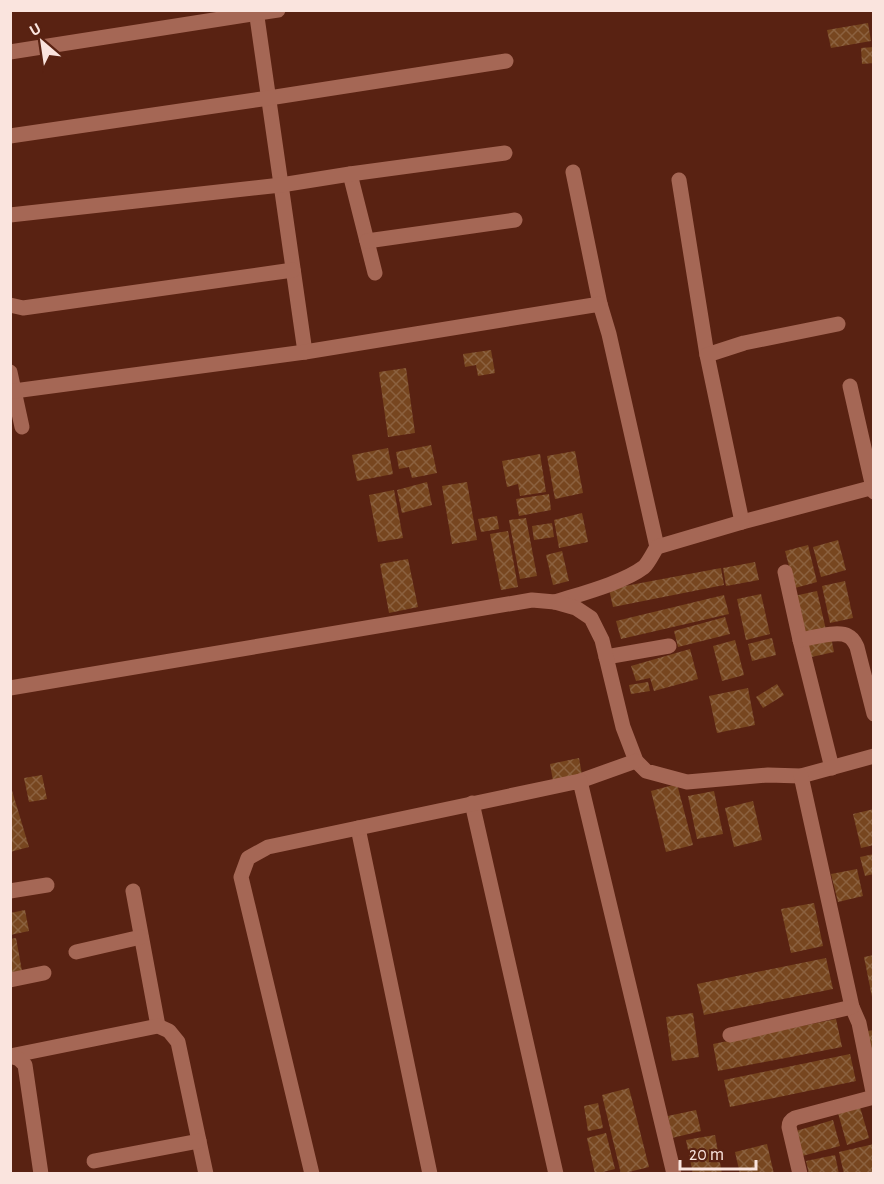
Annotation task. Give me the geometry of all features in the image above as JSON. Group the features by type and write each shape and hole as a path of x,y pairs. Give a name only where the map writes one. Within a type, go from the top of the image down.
{"street":[{"path":"10,52 278,10"},
{"path":"256,12 305,352"},
{"path":"10,136 506,61"},
{"path":"10,215 281,185 505,153"},
{"path":"573,172 600,304 609,334 657,547"},
{"path":"350,174 375,273"},
{"path":"679,180 707,355 742,522"},
{"path":"367,241 515,220"},
{"path":"10,305 23,308 293,270"},
{"path":"14,391 305,352 600,304"},
{"path":"707,355 744,343 838,324"},
{"path":"10,372 22,427"},
{"path":"555,602 594,590 634,573 646,565 657,547 742,522 873,489 850,386"},
{"path":"785,572 832,768"},
{"path":"10,688 532,600 555,602 576,608 591,618 602,640 623,728 636,761 646,771 687,782 768,775 801,776 873,756"},
{"path":"800,640 839,633 854,641 873,714"},
{"path":"606,657 669,646"},
{"path":"312,1173 241,877 248,858 268,847 580,781 636,761"},
{"path":"800,1173 789,1127 792,1119 873,1097 866,1022 852,1007 801,776"},
{"path":"580,781 674,1173"},
{"path":"472,803 556,1173"},
{"path":"357,828 430,1173"},
{"path":"10,891 47,885"},
{"path":"132,891 158,1026"},
{"path":"76,952 141,937"},
{"path":"10,980 44,973"},
{"path":"730,1035 852,1007"},
{"path":"10,1056 158,1026 169,1031 178,1042 206,1173"},
{"path":"10,1056 19,1059 25,1065 41,1173"},
{"path":"93,1161 199,1141"}],"building":[{"path":"868,23 871,41 831,48 827,30"},
{"path":"874,47 874,63 862,64 861,48"},
{"path":"491,350 495,373 478,376 476,365 465,367 463,354"},
{"path":"406,368 415,433 388,437 379,372"},
{"path":"431,445 437,473 412,478 409,467 399,469 396,452"},
{"path":"388,448 393,474 357,481 352,455"},
{"path":"575,451 583,493 555,499 547,456"},
{"path":"540,454 546,492 520,496 518,484 507,487 502,461"},
{"path":"427,482 432,505 402,513 397,490"},
{"path":"467,482 477,540 452,544 442,486"},
{"path":"394,490 403,538 378,542 369,495"},
{"path":"549,494 551,510 519,516 516,499"},
{"path":"582,513 588,542 559,548 554,520"},
{"path":"497,516 499,529 481,532 478,519"},
{"path":"526,518 537,576 520,579 509,520"},
{"path":"552,523 554,537 534,540 532,526"},
{"path":"508,531 518,587 501,590 490,534"},
{"path":"838,540 846,570 821,577 813,547"},
{"path":"808,545 817,582 795,588 785,551"},
{"path":"562,551 569,581 553,585 546,555"},
{"path":"408,559 418,607 389,613 380,564"},
{"path":"755,562 759,580 726,586 723,568"},
{"path":"721,568 724,585 613,607 609,589"},
{"path":"845,581 853,618 830,623 822,586"},
{"path":"817,591 826,630 803,635 794,596"},
{"path":"761,594 770,634 746,640 737,599"},
{"path":"724,595 729,614 621,639 616,621"},
{"path":"725,617 730,634 678,647 674,631"},
{"path":"831,637 834,652 807,658 804,642"},
{"path":"772,638 776,655 752,661 748,644"},
{"path":"735,640 744,675 722,681 713,646"},
{"path":"690,649 698,679 654,691 650,678 636,681 631,666"},
{"path":"648,682 650,691 631,694 629,685"},
{"path":"777,684 784,695 763,708 756,697"},
{"path":"748,688 755,725 717,733 709,696"},
{"path":"579,758 582,775 553,781 550,764"},
{"path":"42,775 47,799 29,802 24,778"},
{"path":"10,784 29,847 10,852"},
{"path":"677,784 693,845 666,852 651,791"},
{"path":"714,791 723,834 697,839 688,796"},
{"path":"753,801 762,840 734,847 725,808"},
{"path":"874,809 874,845 861,848 853,814"},
{"path":"874,854 874,874 865,876 860,857"},
{"path":"857,869 863,896 838,902 831,874"},
{"path":"814,903 823,946 791,953 781,909"},
{"path":"25,910 29,931 10,935 10,913"},
{"path":"16,938 22,971 10,973 10,939"},
{"path":"874,955 874,997 872,997 864,957"},
{"path":"826,958 833,989 704,1015 697,984"},
{"path":"693,1013 699,1057 672,1061 666,1017"},
{"path":"836,1019 842,1047 718,1071 713,1044"},
{"path":"874,1030 874,1063 867,1031"},
{"path":"850,1054 856,1081 730,1107 724,1080"},
{"path":"629,1088 649,1167 621,1174 602,1095"},
{"path":"598,1103 603,1128 588,1131 584,1106"},
{"path":"860,1107 869,1138 847,1145 838,1113"},
{"path":"696,1110 701,1131 672,1138 668,1116"},
{"path":"833,1120 840,1146 802,1156 796,1131"},
{"path":"606,1133 615,1169 595,1174 587,1138"},
{"path":"715,1135 722,1174 693,1174 686,1140"},
{"path":"767,1144 774,1174 740,1174 735,1152"},
{"path":"874,1144 874,1174 844,1174 839,1152"},
{"path":"835,1155 839,1174 809,1174 806,1161"}]}
